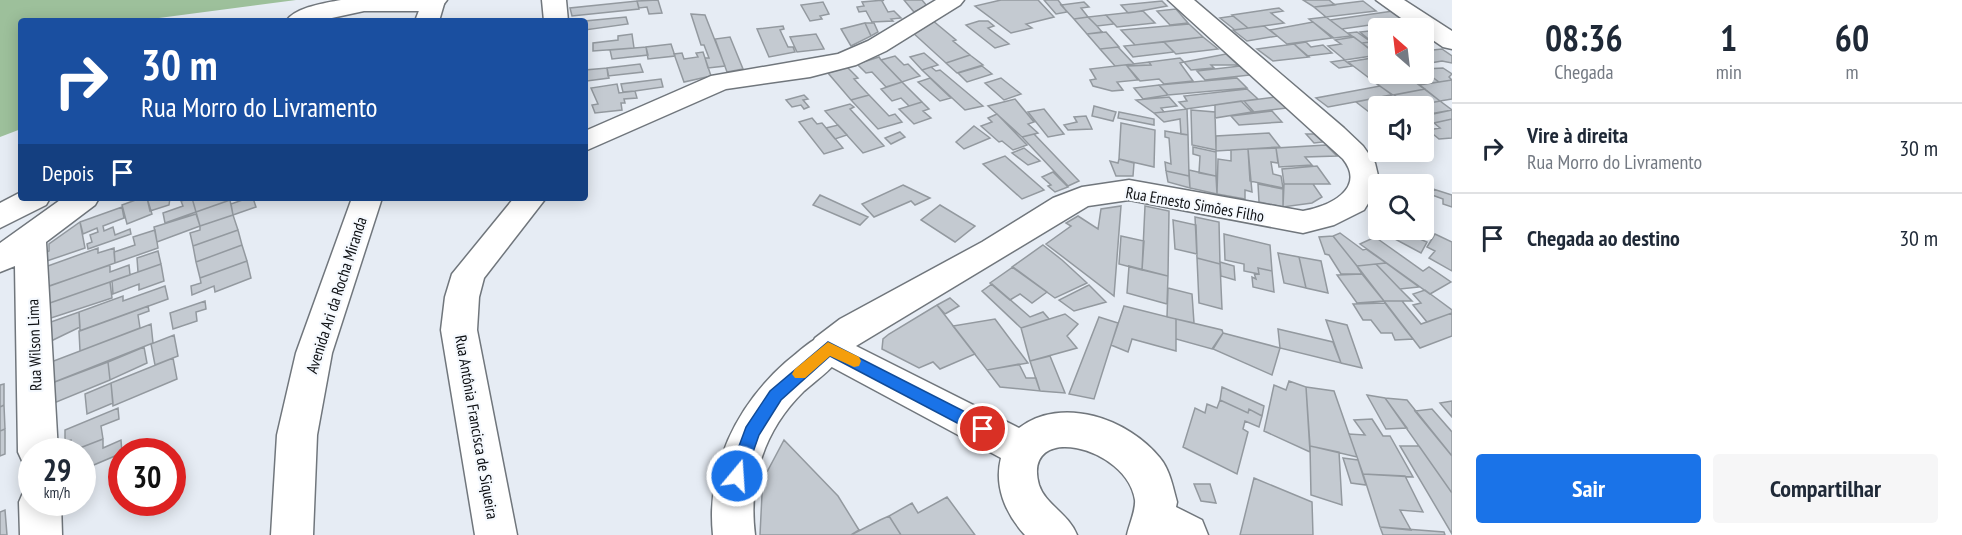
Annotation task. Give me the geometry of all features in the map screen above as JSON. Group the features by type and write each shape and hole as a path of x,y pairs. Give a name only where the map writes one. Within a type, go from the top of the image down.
{"street":[{"path":"554,0 556,18"},
{"path":"588,141 720,82 810,69 848,60 877,46 952,0"},
{"name":"Rua Ernesto Simões Filho","path":"734,535 732,492 752,432 776,396 852,329 993,250 1064,205 1082,197 1129,190 1303,222 1323,220 1356,199 1364,187 1365,174 1356,156 1296,98 1180,0"},
{"path":"1388,0 1452,42"},
{"path":"305,18 321,11 368,2 431,8"},
{"path":"0,217 29,201"},
{"path":"0,260 80,201"},
{"name":"Avenida Ari da Rocha Miranda","path":"292,535 297,435 314,353 365,201"},
{"name":"Rua Antônia Francisca de Siqueira","path":"496,535 459,330 462,297 469,274 529,201"},
{"name":"Rua Wilson Lima","path":"30,239 37,438"},
{"path":"828,348 1022,449"},
{"path":"1056,535 1043,526 1027,507 1018,486 1017,467 1022,449 1035,436 1052,429 1073,428 1096,432 1117,443 1136,459 1150,478 1164,530"},
{"path":"40,516 41,535"}],"green space":[{"path":"0,0 296,0 159,18 18,18 18,130 0,137"}],"building":[{"path":"658,0 662,13 649,14 647,7 639,8 637,1"},
{"path":"884,0 882,1 888,12 894,11 901,18 891,19 893,21 872,22 866,11 859,12 857,7 864,6 862,2"},
{"path":"904,0 922,0 927,6 914,12"},
{"path":"1001,0 1038,0 1054,17 1026,24 1032,28 1011,33 975,6"},
{"path":"1044,0 1058,0 1067,12 1056,14"},
{"path":"1303,0 1329,0 1335,5 1314,7"},
{"path":"637,1 639,9 572,16 570,8"},
{"path":"1162,1 1167,6 1128,13 1121,5"},
{"path":"1363,1 1376,11 1326,17 1314,7"},
{"path":"823,2 829,14 820,16 822,19 810,21 801,5"},
{"path":"1084,2 1089,7 1081,8 1088,17 1074,19 1061,5"},
{"path":"1279,8 1283,11 1271,13 1284,23 1248,28 1232,15"},
{"path":"1176,9 1188,23 1170,25 1157,11"},
{"path":"1143,11 1155,23 1117,27 1106,15"},
{"path":"1393,11 1402,18 1368,18 1368,25 1342,29 1330,20"},
{"path":"691,14 705,15 725,66 708,68 705,58 709,58 704,45 701,45"},
{"path":"1106,15 1114,24 1097,26 1088,17"},
{"path":"1233,16 1248,28 1235,30 1220,18"},
{"path":"626,17 628,24 588,30 588,21"},
{"path":"1088,17 1102,32 1087,34 1074,19"},
{"path":"1326,17 1351,36 1334,38 1309,19"},
{"path":"932,20 970,55 946,63 912,32 920,30 917,27"},
{"path":"988,21 994,26 988,28 1009,44 995,48 966,25"},
{"path":"1313,22 1332,38 1287,44 1270,30"},
{"path":"865,23 871,36 851,46 841,29"},
{"path":"865,23 874,23 878,32 871,36"},
{"path":"1189,24 1203,37 1135,45 1121,30"},
{"path":"783,26 784,29 780,30 788,47 793,47 795,52 769,57 757,29"},
{"path":"1264,26 1277,36 1247,41 1233,30"},
{"path":"1368,31 1368,39 1360,32"},
{"path":"1106,32 1119,47 1100,49 1087,34"},
{"path":"1357,32 1368,40 1368,42 1362,43 1348,33"},
{"path":"632,34 634,48 593,51 593,43 618,40 618,36"},
{"path":"816,34 824,49 797,52 790,37"},
{"path":"730,37 743,69 727,72 715,39"},
{"path":"1203,37 1218,49 1176,54 1164,42"},
{"path":"1354,37 1368,48 1368,57 1345,60 1328,46 1341,44 1335,40"},
{"path":"1164,42 1174,52 1133,57 1124,46"},
{"path":"1306,42 1311,47 1323,45 1332,53 1307,56 1294,44"},
{"path":"671,44 675,56 648,59 646,47"},
{"path":"1294,44 1309,57 1273,61 1257,49"},
{"path":"646,47 648,55 612,59 610,50"},
{"path":"1118,47 1134,64 1115,66 1100,49"},
{"path":"1442,49 1452,56 1452,63 1434,62 1434,50"},
{"path":"703,52 711,76 684,82 674,54 682,53 684,59 698,57 696,53"},
{"path":"924,53 938,65 922,70 910,57"},
{"path":"1226,54 1238,65 1211,65 1214,68 1191,70 1184,62"},
{"path":"970,55 983,65 957,73 946,63"},
{"path":"895,56 904,65 908,64 920,76 902,82 881,60"},
{"path":"879,57 902,82 886,87 872,72 866,73 857,64"},
{"path":"1180,58 1184,62 1180,63 1193,81 1164,84 1159,79 1140,81 1127,66 1151,65 1149,62"},
{"path":"1368,59 1368,77 1348,62"},
{"path":"1344,60 1352,66 1339,68 1331,62"},
{"path":"1149,62 1151,65 1127,66 1138,80 1117,82 1123,90 1112,91 1093,86 1090,80 1096,79 1090,69"},
{"path":"640,64 643,72 608,76 607,68"},
{"path":"982,66 992,74 967,82 958,73"},
{"path":"1240,66 1250,75 1205,80 1197,71"},
{"path":"847,67 858,78 854,79 869,95 851,100 828,73"},
{"path":"931,67 936,71 940,70 983,106 965,110 922,70"},
{"path":"607,68 609,78 588,81 588,70"},
{"path":"1434,68 1443,68 1452,74 1449,77 1452,80 1439,82 1434,78"},
{"path":"930,78 951,98 940,101 918,82"},
{"path":"1001,78 1021,94 1004,100 985,83"},
{"path":"1237,78 1247,88 1168,95 1159,85"},
{"path":"661,79 663,87 635,91 623,92 621,84"},
{"path":"1452,80 1452,99 1440,101 1419,85"},
{"path":"902,82 922,102 909,106 901,98 892,101 881,89"},
{"path":"617,84 619,93 635,91 637,98 624,99 625,103 621,103 622,110 595,113 592,105 598,104 591,88"},
{"path":"1377,84 1418,84 1425,89 1393,95"},
{"path":"1159,85 1168,95 1143,99 1134,88"},
{"path":"1380,86 1392,95 1368,96 1368,100 1328,107 1316,98"},
{"path":"1247,89 1258,99 1186,109 1179,102 1187,101 1184,96"},
{"path":"1425,89 1434,96 1395,96"},
{"path":"804,95 808,99 803,100 809,107 804,109 801,105 792,107 786,100"},
{"path":"869,95 889,116 895,114 902,122 878,129 851,100"},
{"path":"1169,97 1177,106 1161,108 1164,112 1154,113 1136,100"},
{"path":"1275,97 1287,108 1254,112 1244,101"},
{"path":"1015,99 1034,122 1028,124 1038,133 1022,137 988,106"},
{"path":"1368,100 1368,111 1356,102"},
{"path":"1241,101 1252,112 1215,118 1215,105"},
{"path":"1440,101 1452,110 1434,113 1434,102"},
{"path":"922,102 929,109 923,111 931,118 914,124 899,109"},
{"path":"850,104 854,107 850,109 884,146 863,153 825,111"},
{"path":"1094,106 1116,112 1113,121 1092,116"},
{"path":"1044,109 1064,134 1048,137 1028,112"},
{"path":"1187,109 1188,135 1181,134 1180,119 1164,122 1154,113"},
{"path":"1191,110 1215,112 1216,150 1192,145"},
{"path":"1452,110 1452,119 1434,123 1434,114"},
{"path":"1272,111 1282,122 1239,125 1231,116"},
{"path":"1119,112 1154,119 1154,125 1118,118"},
{"path":"997,114 1027,145 1013,150 1002,141 999,142 981,126 992,122 988,118"},
{"path":"1086,116 1092,129 1068,130 1064,125 1077,122 1074,117"},
{"path":"812,118 817,124 822,123 843,148 824,154 799,122"},
{"path":"1452,119 1452,138 1439,139 1434,135 1434,129 1440,128 1434,123"},
{"path":"1121,123 1155,130 1154,167 1119,159"},
{"path":"838,125 847,135 835,139 826,128"},
{"path":"974,126 990,138 964,149 956,142"},
{"path":"1165,131 1188,135 1189,176 1166,171 1165,162 1171,164 1169,138 1165,137"},
{"path":"900,132 905,137 891,144 885,138"},
{"path":"1269,133 1280,147 1216,151 1216,136"},
{"path":"1034,134 1079,181 1068,186 1022,137"},
{"path":"1306,134 1314,134 1323,142 1314,143"},
{"path":"1326,145 1337,156 1305,157 1312,165 1279,167 1276,148"},
{"path":"1193,147 1216,152 1216,176 1199,173 1200,156 1193,154"},
{"path":"1024,148 1040,161 1028,165 1012,153"},
{"path":"1276,148 1278,163 1271,162 1273,174 1281,176 1283,188 1250,181 1248,149"},
{"path":"1248,149 1252,192 1245,190 1245,199 1217,194 1218,159 1231,161 1231,150"},
{"path":"1005,156 1044,190 1022,199 983,164"},
{"path":"1119,159 1134,163 1133,176 1116,176 1110,161 1118,163"},
{"path":"1317,166 1330,184 1284,184 1282,169"},
{"path":"1189,170 1216,176 1217,194 1190,188"},
{"path":"1166,171 1189,176 1190,188 1168,182"},
{"path":"1053,172 1068,187 1055,192 1048,186 1051,185 1042,177"},
{"path":"1258,184 1283,189 1283,207 1259,202"},
{"path":"1284,184 1313,184 1322,197 1312,203 1283,207"},
{"path":"903,185 930,198 915,205 911,201 874,217 862,204"},
{"path":"1434,189 1452,195 1452,207 1443,204 1443,199 1434,196"},
{"path":"820,195 868,217 860,225 813,205"},
{"path":"133,201 148,201 152,214 127,224 122,205"},
{"path":"148,201 170,201 169,205 150,211"},
{"path":"181,201 193,201 196,212 165,223 163,213 183,206"},
{"path":"193,201 227,201 196,212"},
{"path":"230,201 233,215 200,226 196,212"},
{"path":"240,201 254,201 256,207 233,215 231,204"},
{"path":"940,205 975,226 955,242 921,220"},
{"path":"1121,206 1114,296 1046,244 1071,226 1066,223 1078,216 1098,229 1101,209"},
{"path":"1145,206 1169,211 1168,276 1142,270"},
{"path":"122,207 124,218 103,226 104,231 113,227 115,235 130,229 131,234 88,249 87,244 92,242 90,235 98,232 97,228 83,234 80,222"},
{"path":"196,214 200,226 157,242 154,227"},
{"path":"233,215 238,230 193,246 190,233 200,230 200,226"},
{"path":"1195,217 1219,222 1220,264 1197,258"},
{"path":"1173,220 1196,225 1197,254 1175,249"},
{"path":"80,222 85,248 44,262 44,253 49,251 49,244"},
{"path":"155,230 158,248 115,263 114,252 135,245 133,237"},
{"path":"238,230 242,245 196,262 193,246"},
{"path":"1340,233 1386,263 1357,266 1333,236"},
{"path":"1224,234 1270,245 1272,271 1258,268 1259,274 1244,271 1244,264 1225,260"},
{"path":"1435,234 1452,242 1452,271 1429,258 1435,251 1427,247 1431,240 1434,240"},
{"path":"1121,236 1144,241 1142,270 1119,264"},
{"path":"1333,236 1362,274 1341,274 1329,255 1325,254 1319,237"},
{"path":"1369,240 1379,240 1423,271 1429,267 1451,282 1430,294 1360,244"},
{"path":"1397,240 1427,242 1421,253"},
{"path":"242,245 247,261 200,278 196,262"},
{"path":"1043,245 1087,283 1055,298 1012,267"},
{"path":"98,248 98,253 114,248 115,263 47,287 45,267"},
{"path":"158,251 161,264 138,272 137,258"},
{"path":"1278,253 1299,257 1306,288 1284,283"},
{"path":"1299,257 1321,261 1328,293 1306,288"},
{"path":"1197,258 1220,264 1222,309 1199,303"},
{"path":"247,261 251,278 215,292 214,286 192,295 191,286 201,283 200,278"},
{"path":"1220,262 1234,266 1235,280 1221,276"},
{"path":"1386,263 1419,287 1400,289 1376,264"},
{"path":"161,264 164,281 139,290 139,284 113,294 112,281"},
{"path":"1376,264 1412,301 1384,301 1357,266"},
{"path":"110,265 110,272 129,265 130,275 47,304 46,287"},
{"path":"1129,266 1168,276 1167,304 1127,293"},
{"path":"1013,267 1047,292 1032,303 1020,294 1010,300 990,283"},
{"path":"1258,268 1272,271 1274,292 1253,287 1252,277 1256,279 1254,273 1259,274"},
{"path":"1362,274 1384,301 1357,303 1337,275"},
{"path":"110,282 112,298 48,319 47,304"},
{"path":"992,284 1030,317 1043,312 1049,319 1021,328 982,291"},
{"path":"1089,285 1106,302 1074,311 1059,300"},
{"path":"165,286 168,299 80,331 79,312 123,296 123,301"},
{"path":"1168,288 1192,294 1194,323 1167,317"},
{"path":"1425,290 1452,310 1452,313 1427,322 1413,305 1421,303 1413,294"},
{"path":"950,298 959,306 945,314 937,305"},
{"path":"205,301 206,309 196,312 197,321 173,329 170,313"},
{"path":"1384,301 1402,301 1421,324 1452,313 1452,336 1420,348"},
{"path":"1385,303 1413,339 1395,340 1392,333 1381,333 1371,320 1363,320 1353,304"},
{"path":"937,305 975,354 940,369 933,362 919,368 882,349 883,339 889,334"},
{"path":"148,306 149,311 138,315 140,328 80,351 79,331"},
{"path":"1124,306 1176,319 1176,351 1132,339 1128,352 1111,345"},
{"path":"79,312 80,327 49,342 48,323"},
{"path":"1065,314 1078,324 1067,336 1077,348 1030,361 1021,328"},
{"path":"1099,317 1118,323 1094,399 1069,394"},
{"path":"995,319 1028,363 987,370 953,326"},
{"path":"1176,319 1222,330 1223,333 1212,349 1176,339"},
{"path":"1326,320 1347,325 1362,368 1341,363"},
{"path":"151,324 153,343 52,383 51,362"},
{"path":"1278,329 1333,342 1341,363 1280,348"},
{"path":"1223,333 1280,348 1272,375 1213,349"},
{"path":"174,335 178,356 155,365 151,344"},
{"path":"144,347 147,363 110,380 108,362"},
{"path":"1050,356 1065,393 1040,391 1030,361"},
{"path":"173,358 177,379 113,406 111,383"},
{"path":"108,362 110,380 54,403 52,383"},
{"path":"1019,364 1026,378 1036,378 1040,391 1000,387 987,370"},
{"path":"1289,381 1306,387 1310,452 1264,431 1274,385 1286,390"},
{"path":"111,383 113,403 87,414 85,394"},
{"path":"4,384 4,405 0,407 0,385"},
{"path":"1222,387 1264,406 1262,416 1249,409 1248,413 1220,400"},
{"path":"1306,387 1334,391 1357,457 1310,446"},
{"path":"1367,395 1385,398 1407,428 1386,429"},
{"path":"1385,398 1407,400 1452,456 1452,493"},
{"path":"1220,400 1248,413 1249,409 1262,416 1259,427 1245,421 1243,429 1248,432 1237,474 1183,447 1195,408 1205,413 1207,404 1217,408"},
{"path":"1452,401 1452,417 1440,403"},
{"path":"4,405 5,429 0,431 0,407"},
{"path":"118,408 119,419 101,426 103,439 96,442 96,438 65,438 65,430"},
{"path":"1432,409 1452,432 1452,456 1415,411"},
{"path":"1372,419 1383,436 1390,436 1413,477 1363,474 1349,434 1365,435 1354,420"},
{"path":"5,429 5,454 0,456 0,431"},
{"path":"103,439 103,448 108,446 108,459 96,464 96,442"},
{"path":"784,440 838,496 859,530 851,535 760,535 762,494 767,472"},
{"path":"1310,446 1339,452 1342,505 1311,495"},
{"path":"1400,446 1419,446 1452,493 1452,534"},
{"path":"1343,458 1358,460 1366,485 1351,483"},
{"path":"1363,474 1405,476 1423,512 1400,510 1411,530 1380,527"},
{"path":"1254,478 1312,502 1313,535 1240,535"},
{"path":"1194,484 1210,484 1216,503 1201,501"},
{"path":"947,497 975,535 901,535 889,516 912,503 918,513"},
{"path":"5,510 7,535 0,535 0,512"},
{"path":"889,516 901,535 851,535 880,520"},
{"path":"1380,527 1444,532 1445,535 1383,535"}],"slow traffic":[{"path":"800,374 828,348 854,361"}],"route":[{"path":"737,476 752,432 776,396 828,348 983,429"}]}
